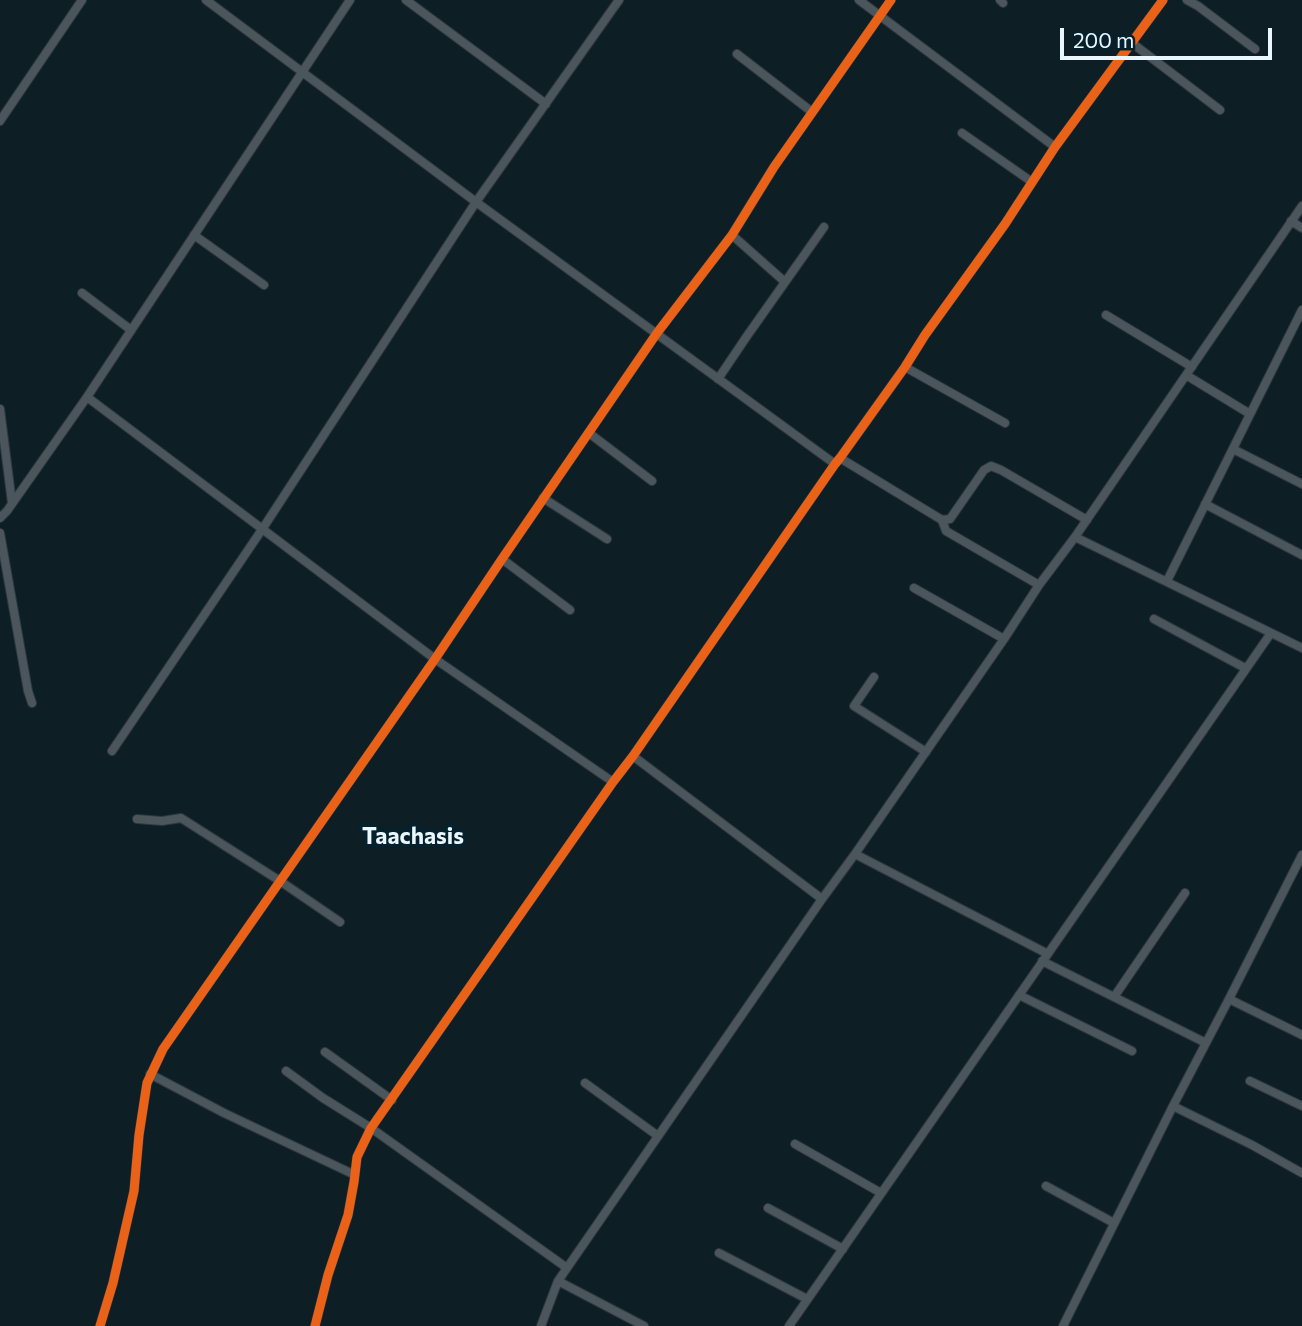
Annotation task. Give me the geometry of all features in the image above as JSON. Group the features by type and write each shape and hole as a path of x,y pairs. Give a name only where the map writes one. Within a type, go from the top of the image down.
{"street":[{"path":"0,121 82,0"},
{"path":"206,0 718,379 837,461 942,520 950,519 984,470 991,466 1087,520"},
{"path":"0,519 87,397 351,0"},
{"path":"405,0 546,104"},
{"path":"112,751 263,528 476,202 619,0"},
{"path":"859,0 1055,147"},
{"path":"100,1326 113,1283 134,1191 146,1090 150,1074 172,1034 435,659 657,333 733,235 775,167 891,0"},
{"path":"315,1326 348,1214 357,1157 371,1128 1005,224 1055,147 1163,0"},
{"path":"1187,0 1255,50"},
{"path":"1132,43 1220,110"},
{"path":"737,54 812,112"},
{"path":"962,133 1032,182"},
{"path":"541,1326 558,1281 1302,206"},
{"path":"1291,221 1302,228"},
{"path":"718,379 824,227"},
{"path":"194,235 264,285"},
{"path":"733,235 785,282"},
{"path":"82,293 131,330"},
{"path":"1167,581 1302,310"},
{"path":"1106,315 1192,367"},
{"path":"905,367 1005,423"},
{"path":"1186,375 1250,414"},
{"path":"87,397 435,659 613,782"},
{"path":"0,409 12,503"},
{"path":"589,433 652,481"},
{"path":"1233,449 1302,484"},
{"path":"543,498 607,539"},
{"path":"1205,504 1302,555"},
{"path":"942,520 946,531 1039,585"},
{"path":"0,533 32,703"},
{"path":"1075,537 1302,648"},
{"path":"502,559 570,610"},
{"path":"914,588 1004,639"},
{"path":"1154,619 1245,668"},
{"path":"789,1326 1271,633"},
{"path":"874,677 854,706 926,752"},
{"path":"633,756 822,899"},
{"path":"137,819 162,821 181,818 340,922"},
{"path":"855,854 1048,954"},
{"path":"1063,1326 1172,1106 1302,855"},
{"path":"1114,997 1185,893"},
{"path":"1042,961 1206,1043"},
{"path":"1018,995 1132,1051"},
{"path":"1229,999 1302,1035"},
{"path":"325,1052 392,1100"},
{"path":"286,1071 371,1128 567,1268"},
{"path":"150,1074 212,1108 355,1175"},
{"path":"1250,1081 1302,1106"},
{"path":"585,1083 658,1136"},
{"path":"1172,1106 1302,1173"},
{"path":"795,1144 881,1193"},
{"path":"1046,1186 1114,1223"},
{"path":"768,1208 843,1249"},
{"path":"719,1252 807,1299"},
{"path":"558,1281 644,1326"}],"cycle path":[{"path":"100,1326 113,1283 134,1191 147,1083 163,1049 435,659 657,333 732,235 774,167 891,0"},
{"path":"315,1326 348,1215 357,1157 371,1128 1005,224 1055,147 1163,0"}],"district":[{"name":"Taachasis","path":"413,836"}]}
